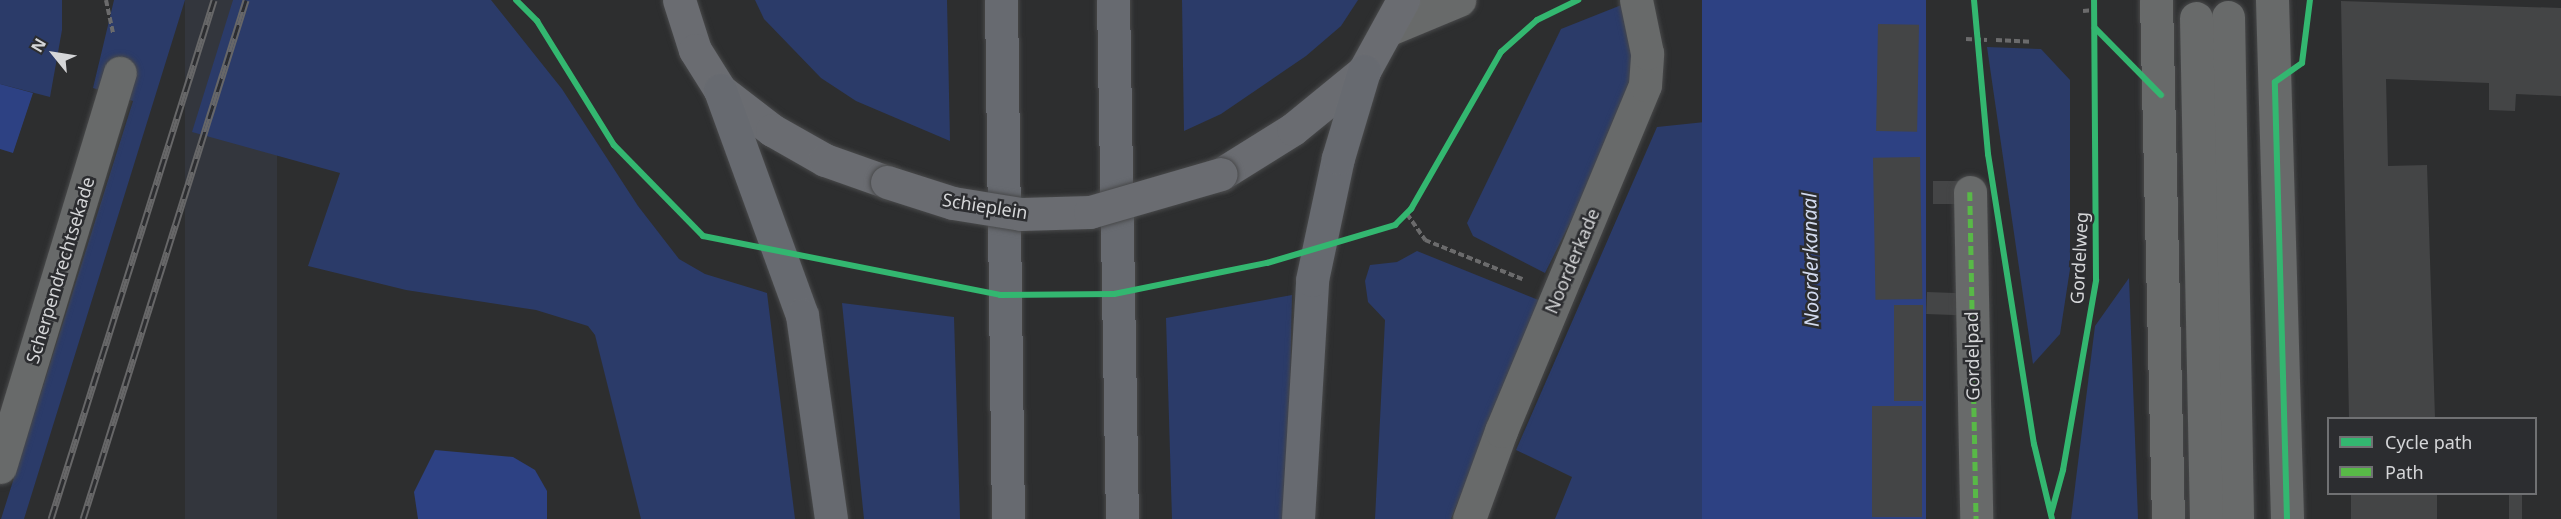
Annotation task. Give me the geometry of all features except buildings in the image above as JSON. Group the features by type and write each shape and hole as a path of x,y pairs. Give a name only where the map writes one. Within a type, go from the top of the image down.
{"highway":[{"path":"1001,0 1008,519"},
{"path":"1113,0 1122,519"},
{"path":"1298,519 1314,269 1338,158 1364,71"},
{"path":"720,90 801,315 831,519"}],"main road":[{"path":"1398,14 1458,0"},
{"name":"Noorderkade","path":"1469,519 1501,430 1645,85 1647,53 1636,0"},
{"path":"2156,0 2169,519"},
{"path":"2272,0 2287,519"},
{"name":"Schieplein","path":"678,1 695,51 720,90 772,130 825,160 887,182 953,204 1021,214 1090,212 1221,174 1293,129 1364,71 1398,14"},
{"path":"2228,16 2237,519"},
{"path":"2196,18 2206,519"},
{"name":"Scherpendrechtsekade","path":"0,467 120,73"},
{"name":"Gordelpad","path":"1970,192 1976,519"}],"path":[{"path":"2094,0 2095,19"},
{"path":"2083,11 2094,10"},
{"path":"1976,30 1978,51"},
{"path":"1966,39 1987,40"},
{"path":"1996,40 2031,42"},
{"path":"1406,214 1425,240 1505,272"}],"shaded area":[{"path":"0,0 62,0 62,30 50,97 0,84"},
{"path":"114,0 185,0 24,519 1,519 133,101 93,88"},
{"path":"185,0 277,0 277,519 185,519"},
{"path":"233,0 491,0 562,89 638,206 679,259 705,274 767,293 795,519 641,519 595,335 588,326 536,310 406,290 308,266 340,173 192,132"},
{"path":"755,0 947,0 950,141 856,101 821,78 764,19"},
{"path":"1182,0 1358,0 1341,26 1306,56 1221,114 1184,131"},
{"path":"1634,0 1642,52 1575,213 1545,273 1473,236 1467,223 1561,29"},
{"path":"1987,47 2041,49 2070,80 2070,269 2060,334 2033,364"},
{"path":"1705,122 1704,519 1555,519 1572,477 1516,450 1657,127"},
{"path":"1417,251 1541,301 1451,519 1375,519 1385,320 1368,302 1365,281 1370,265 1397,262"},
{"path":"2129,278 2138,519 2071,519 2095,326"},
{"path":"1292,295 1287,519 1172,519 1166,318"},
{"path":"842,303 954,317 960,519 864,519"}],"water":[{"name":"Noorderkanaal","path":"1702,0 1926,0 1926,519 1702,519"},
{"path":"0,84 33,93 13,153 0,149"},
{"path":"435,450 513,457 535,470 547,491 547,519 418,519 414,492"}],"railway":[{"path":"51,519 214,0"},
{"path":"83,519 246,0"}],"marked path":[{"path":"1970,192 1976,519"}],"cycle path":[{"path":"516,0 537,21 614,145 703,236 1000,295 1114,294 1267,263 1395,225 1411,209 1501,52 1537,20 1578,0"},
{"path":"1974,0 1988,154 2034,444 2052,519"},
{"name":"Gordelweg","path":"2051,514 2063,470 2096,280 2094,0"},
{"path":"2287,519 2275,82 2302,63 2310,0"},
{"path":"2095,28 2161,95"}]}
